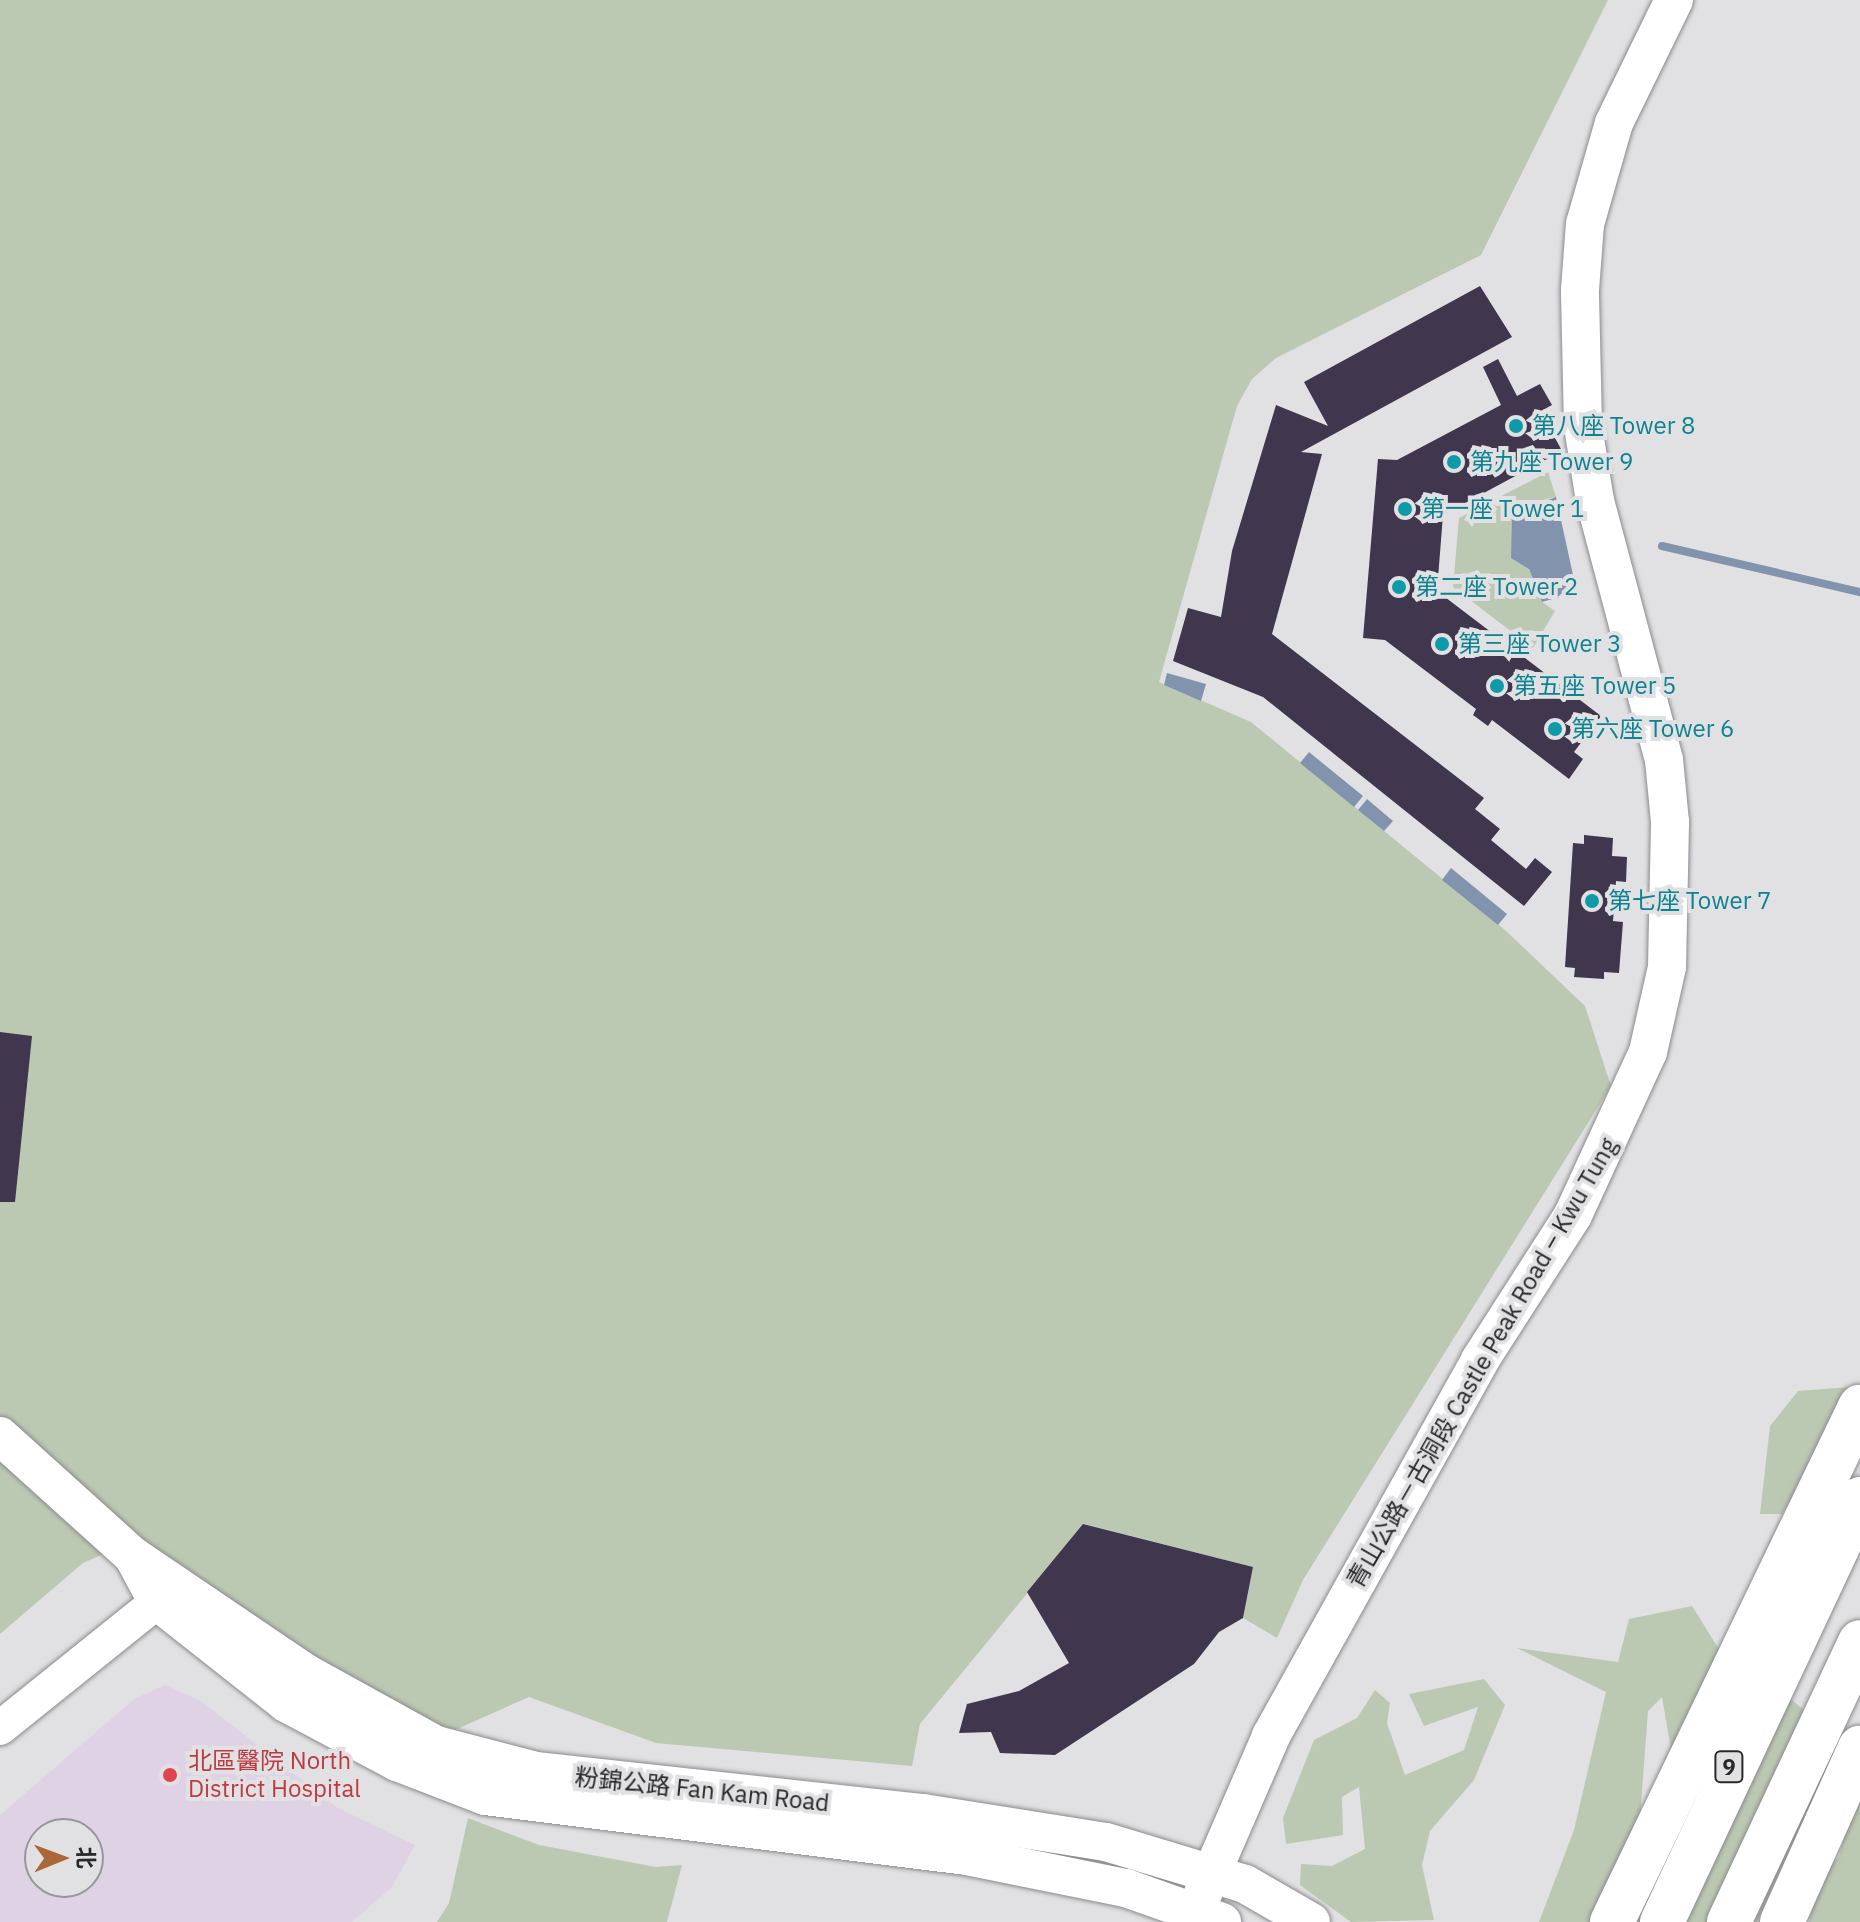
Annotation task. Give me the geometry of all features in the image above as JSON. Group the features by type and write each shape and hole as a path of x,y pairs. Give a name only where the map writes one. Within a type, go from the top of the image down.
{"highway":[{"path":"1612,1922 1860,1407"},
{"name":"9","path":"1662,1922 1803,1615 1860,1499"},
{"path":"1729,1922 1860,1643"},
{"path":"1782,1922 1860,1748"}],"main road":[{"name":"青山公路－古洞段 Castle Peak Road – Kwu Tung","path":"1195,1912 1199,1867 1465,1388 1573,1215 1648,1052 1667,967 1670,822 1664,760 1595,501 1583,426 1580,290 1585,224 1614,123 1674,0"},
{"name":"粉錦公路 Fan Kam Road","path":"0,1436 133,1556 286,1703 485,1796 967,1856 1195,1912"},
{"name":"粉錦公路 Fan Kam Road","path":"169,1591 397,1729 484,1760 631,1784 979,1820 1199,1867 1311,1922"}],"street":[{"path":"0,1728 169,1591"}],"shaded area":[{"name":"北區醫院 North District Hospital","path":"165,1685 201,1701 338,1808 415,1845 392,1887 352,1922 0,1922 0,1815 134,1699"}],"green space":[{"path":"0,0 1608,0 1481,255 1276,358 1252,379 1237,406 1159,682 1251,722 1505,930 1585,1006 1611,1086 1303,1580 1277,1638 1243,1618 1253,1567 1084,1524 920,1724 912,1766 656,1743 529,1697 439,1737 133,1541 83,1563 0,1634"},
{"path":"1548,472 1556,497 1525,504 1529,569 1542,602 1555,611 1533,648 1453,587 1459,518"},
{"path":"1849,1387 1840,1420 1782,1514 1760,1514 1770,1426 1798,1391"},
{"path":"1692,1606 1720,1651 1671,1750 1662,1697 1648,1711 1640,1818 1617,1922 1539,1922 1574,1830 1606,1692 1517,1648 1618,1662 1629,1619"},
{"path":"1762,1676 1835,1735 1757,1922 1647,1922"},
{"path":"1484,1679 1505,1705 1474,1780 1430,1831 1422,1865 1434,1920 1351,1922 1300,1885 1301,1864 1332,1866 1365,1849 1359,1787 1342,1797 1343,1835 1286,1844 1283,1818 1314,1740 1357,1718 1375,1690 1390,1703 1387,1723 1405,1775 1464,1750 1478,1707 1424,1726 1409,1694"},
{"path":"1860,1775 1860,1922 1809,1922 1815,1880 1839,1857"},
{"path":"468,1818 539,1845 656,1867 682,1865 667,1922 437,1922 449,1903"}],"water":[{"path":"1556,497 1575,584 1573,593 1542,602 1529,569 1511,558 1512,514"},
{"path":"1167,673 1206,684 1201,701 1164,685"},
{"path":"1309,752 1363,796 1354,807 1300,763"},
{"path":"1367,799 1393,821 1384,831 1358,810"},
{"path":"1451,868 1507,914 1498,925 1442,880"}],"building":[{"path":"1480,286 1512,337 1301,452 1322,454 1272,634 1484,798 1475,809 1500,829 1491,840 1526,869 1535,858 1552,872 1524,906 1263,697 1173,661 1188,608 1221,617 1232,551 1276,405 1328,426 1304,382"},
{"path":"1498,359 1517,396 1540,384 1552,405 1541,411 1562,451 1443,515 1437,591 1601,716 1574,752 1583,759 1569,779 1492,720 1488,726 1473,715 1476,709 1385,640 1363,638 1378,459 1397,460 1501,405 1483,367"},
{"name":"第七座 Tower 7","path":"1584,835 1613,838 1612,856 1627,857 1626,882 1616,881 1613,921 1623,922 1619,973 1604,972 1604,979 1574,977 1575,968 1565,967 1573,843 1584,844"},
{"path":"0,1032 32,1036 15,1202 0,1202"},
{"path":"1083,1524 1253,1567 1243,1618 1219,1632 1194,1664 1055,1755 1000,1753 991,1732 959,1733 967,1704 1019,1691 1069,1663 1027,1592"}],"waterway":[{"path":"1662,546 1860,592"}],"place":[{"name":"第八座 Tower 8","path":"1516,426"},
{"name":"第九座 Tower 9","path":"1454,462"},
{"name":"第一座 Tower 1","path":"1405,509"},
{"name":"第二座 Tower 2","path":"1399,587"},
{"name":"第三座 Tower 3","path":"1442,644"},
{"name":"第五座 Tower 5","path":"1497,686"},
{"name":"第六座 Tower 6","path":"1555,729"},
{"name":"第七座 Tower 7","path":"1592,901"},
{"name":"北區醫院 North District Hospital","path":"170,1775"}]}
